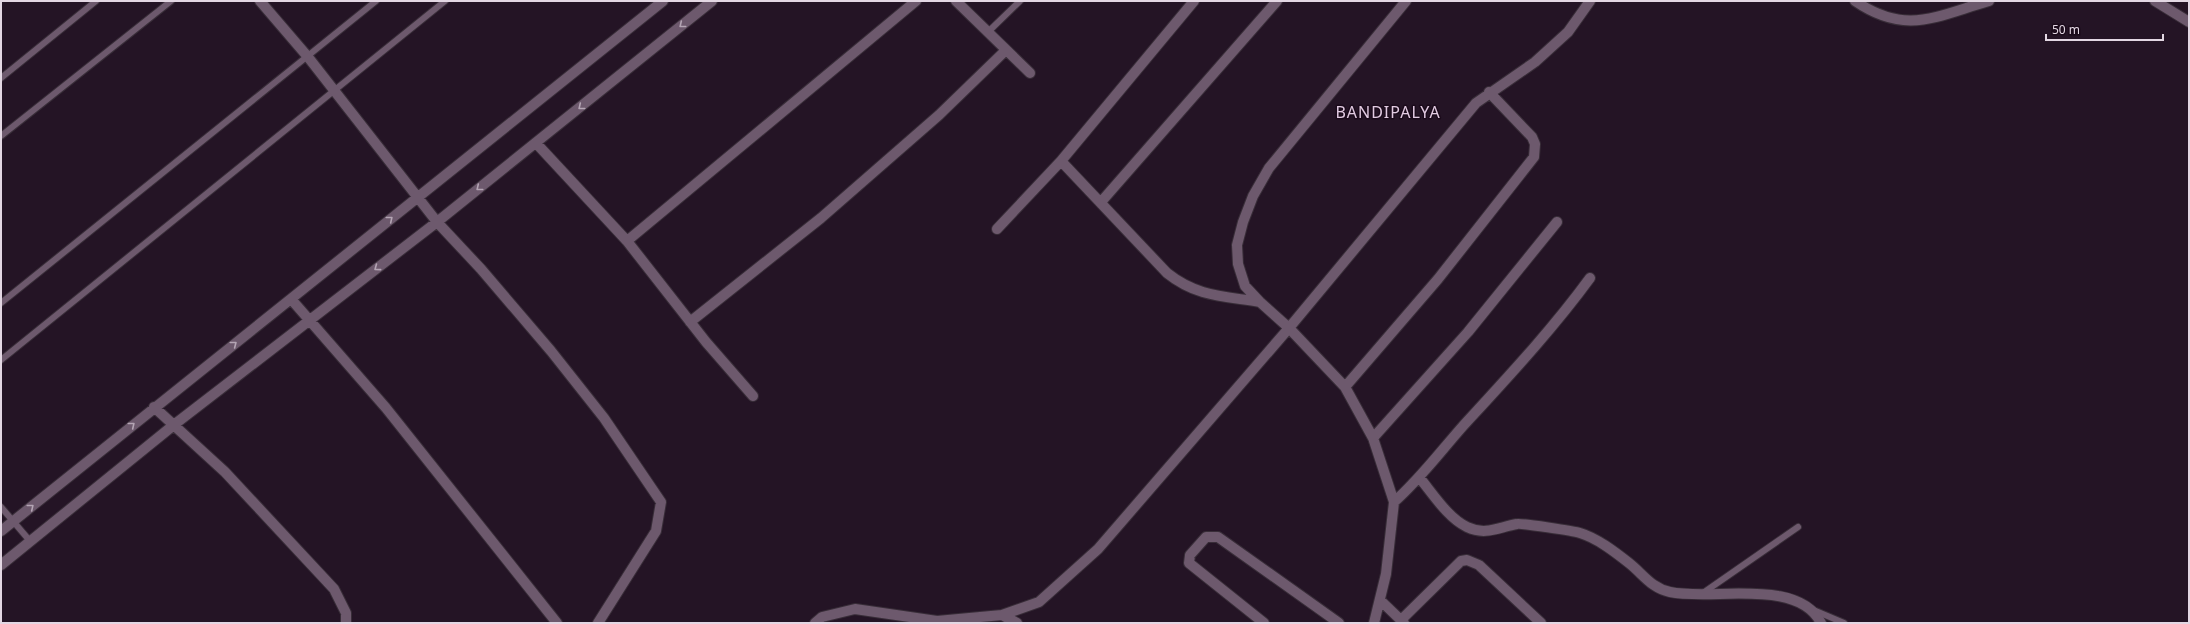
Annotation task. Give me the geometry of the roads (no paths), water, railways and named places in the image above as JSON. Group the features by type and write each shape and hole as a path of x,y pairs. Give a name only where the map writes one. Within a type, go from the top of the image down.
{"street":[{"path":"260,1 308,57 437,222 481,269 561,363 604,418 661,502 656,531 635,567 598,623"},
{"path":"1,531 663,1"},
{"path":"1,566 175,424 437,222 712,1"},
{"path":"627,241 916,1"},
{"path":"956,1 1030,72"},
{"path":"996,229 1061,161 1194,1"},
{"path":"1102,202 1277,1"},
{"path":"1374,623 1386,574 1394,502 1373,438 1345,387 1245,286 1238,264 1237,245 1253,196 1270,168 1406,1"},
{"path":"815,623 822,617 855,609 937,621 1002,616 1039,602 1098,549 1288,328 1476,103 1489,92 1525,71 1568,32 1590,1"},
{"path":"1856,1 1870,11 1890,19 1905,22 1923,20 1989,1"},
{"path":"2155,1 2189,22"},
{"path":"690,322 821,218 939,115 1006,50"},
{"path":"1345,387 1438,279 1534,157 1535,144 1532,137 1489,92"},
{"path":"536,143 627,241 690,322 753,396"},
{"path":"1061,161 1102,202 1167,273 1182,285 1201,293 1260,302"},
{"path":"1373,438 1468,332 1557,222"},
{"path":"1394,502 1419,477 1565,312 1590,278"},
{"path":"291,299 386,408 557,623"},
{"path":"154,407 175,424 225,472 334,590 346,613 346,623"},
{"path":"1419,477 1456,520 1468,527 1490,532 1518,523 1580,532 1599,541 1629,563 1658,589 1685,594 1778,595 1810,608 1821,623"},
{"path":"1264,623 1189,563 1190,555 1206,537 1218,537 1338,623"},
{"path":"1380,600 1403,622 1461,561 1467,560 1479,565 1541,623"},
{"path":"1002,616 1016,623"}],"lane":[{"path":"1,78 96,1"},
{"path":"1,136 171,1"},
{"path":"1,302 376,1"},
{"path":"1,360 335,92 445,1"},
{"path":"988,32 1020,1"},
{"path":"1,507 30,541"},
{"path":"1702,594 1798,527"},
{"path":"1810,608 1844,623"}],"district":[{"name":"BANDIPALYA","path":"1388,112"}]}
